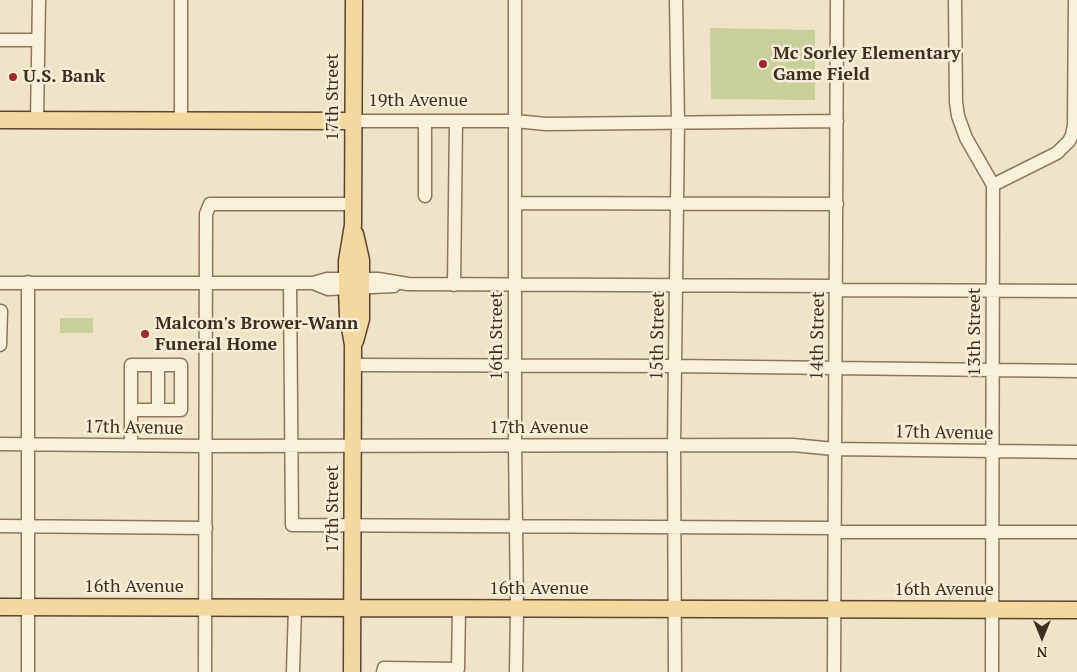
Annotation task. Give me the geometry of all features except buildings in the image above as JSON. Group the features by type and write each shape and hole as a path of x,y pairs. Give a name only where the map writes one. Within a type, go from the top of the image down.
{"main road":[{"name":"17th Street","path":"352,672 353,345 348,316 354,284 347,261 353,225 354,0"},
{"name":"19th Avenue","path":"0,120 353,121"},
{"name":"16th Avenue","path":"0,607 1077,610"}],"street":[{"path":"37,120 39,0"},
{"path":"181,0 181,121"},
{"name":"16th Street","path":"515,0 516,672"},
{"name":"15th Street","path":"675,672 674,366 678,122 676,0"},
{"name":"14th Street","path":"834,672 837,0"},
{"path":"955,0 956,102 958,116 966,138 993,185 1057,153 1069,141 1074,125 1075,0"},
{"path":"0,40 38,40"},
{"name":"19th Avenue","path":"353,121 515,121 546,124 837,121"},
{"path":"425,121 425,196"},
{"path":"454,285 456,121"},
{"name":"13th Street","path":"992,672 993,185"},
{"path":"515,203 837,204"},
{"path":"205,672 206,214 210,204 353,204"},
{"path":"0,283 313,283 327,279 384,288 408,284 515,286 676,285 1077,291"},
{"path":"28,282 28,672"},
{"path":"290,283 292,525 1077,532"},
{"path":"0,311 0,345"},
{"path":"130,445 131,365 181,365 181,410 131,410"},
{"path":"158,365 158,410"},
{"path":"353,365 674,366 1077,371"},
{"name":"17th Avenue","path":"0,444 206,446 793,445 834,450 1077,452"},
{"path":"0,526 206,528"},
{"path":"293,672 295,608"},
{"path":"383,672 384,668 458,669 458,608"}],"green space":[{"name":"Mc Sorley Elementary Game Field","path":"710,28 815,30 815,100 711,99"},
{"path":"60,318 93,318 93,333 60,333"}],"place":[{"name":"Mc Sorley Elementary Game Field","path":"763,64"},
{"name":"U.S. Bank","path":"13,77"},
{"name":"Malcom's Brower-Wann Funeral Home","path":"145,334"}]}
